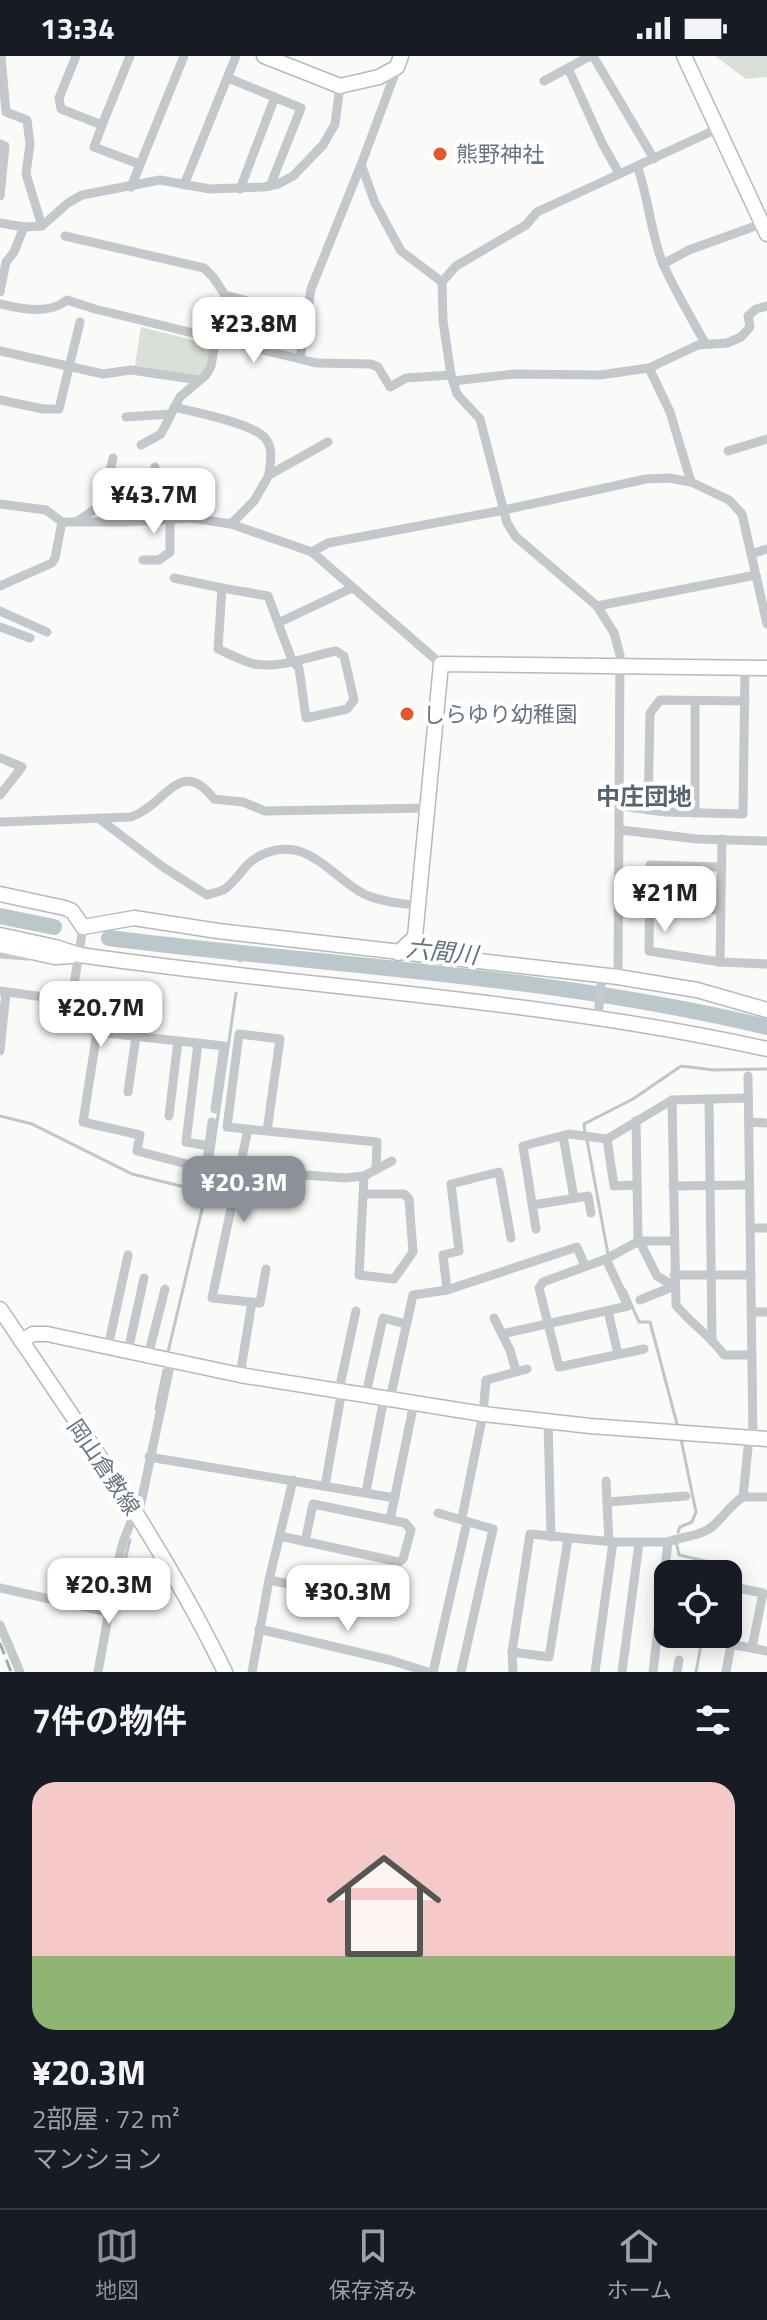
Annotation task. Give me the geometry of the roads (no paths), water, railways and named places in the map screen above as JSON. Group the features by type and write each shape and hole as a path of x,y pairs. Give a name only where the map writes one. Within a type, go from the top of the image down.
{"street":[{"path":"1,56 6,112 27,120 30,144 26,174 42,226"},
{"path":"76,56 59,98 61,109 102,125"},
{"path":"130,56 94,147 139,164"},
{"path":"131,187 184,56"},
{"path":"184,185 236,56"},
{"path":"264,56 284,60 340,86 358,84 399,62"},
{"path":"544,81 591,56 654,159"},
{"path":"663,264 689,250 764,229 684,56"},
{"path":"300,359 311,289 399,62"},
{"path":"568,68 619,173"},
{"path":"228,78 301,108 270,186"},
{"path":"0,223 42,226 82,195 160,180 210,189 270,186 293,176 323,145 335,124 340,86"},
{"path":"240,189 275,97"},
{"path":"618,977 620,666 614,633 597,606 516,537 507,523 480,419 457,394 452,378 443,321 442,282 466,259 477,256 526,225 537,212 719,128"},
{"path":"0,144 5,146 0,196"},
{"path":"361,165 375,203 401,251 442,282"},
{"path":"637,166 663,264 705,343"},
{"path":"0,292 6,262 14,252 24,227"},
{"path":"65,236 204,268 225,295 306,317"},
{"path":"0,304 26,310 59,307 67,300 316,363 371,364 378,367 390,387 406,378 600,375 649,368 705,343 727,343 741,337 750,327 748,316 756,309 767,306"},
{"path":"0,400 43,409 59,409 80,322"},
{"path":"141,445 161,434 180,397 206,375 211,366 216,338"},
{"path":"0,351 103,374 131,370 199,380"},
{"path":"649,368 670,412 691,482"},
{"path":"126,417 172,410 226,420 265,438 271,451 269,475 254,501 231,524"},
{"path":"728,451 767,439"},
{"path":"269,475 328,442"},
{"path":"78,521 102,504 113,458"},
{"path":"143,560 159,560 170,552 173,518 155,467"},
{"path":"312,552 328,543 646,479 669,478 691,482 729,500 742,514 767,624"},
{"path":"0,504 46,510 62,522 173,518 231,524 312,552 441,664 767,668"},
{"path":"0,586 52,563 62,522"},
{"path":"751,554 767,549"},
{"path":"597,606 756,575"},
{"path":"174,578 268,596 292,660 299,668 306,718 347,709 354,700 344,656 336,651 292,660 265,665 218,649 222,588"},
{"path":"278,623 352,588"},
{"path":"0,611 47,632"},
{"path":"0,627 30,638"},
{"path":"398,953 415,937 441,664"},
{"path":"621,806 743,814 745,668"},
{"path":"648,810 650,713 660,700 745,701"},
{"path":"695,701 695,813"},
{"path":"0,758 22,767 0,795"},
{"path":"0,822 131,817 145,812 178,783 188,779 198,782 214,799 243,802 265,811 428,808"},
{"path":"98,818 163,867 207,895 224,890 247,862 269,852 290,849 303,851 320,860 367,895 419,906"},
{"path":"621,830 697,839 767,841"},
{"path":"720,962 722,839"},
{"path":"720,867 650,865 649,951 720,962 767,964"},
{"path":"0,894 65,908 72,911 83,927 71,1004"},
{"path":"649,908 720,910"},
{"path":"83,927 134,918 601,980 618,977 697,990 767,1010"},
{"path":"0,935 80,955 240,977 598,1017 697,1033 767,1049"},
{"path":"415,937 436,957"},
{"path":"0,945 55,957"},
{"path":"0,954 80,955"},
{"path":"598,1017 601,980"},
{"path":"0,1051 3,992 58,999 71,1004 97,1032 224,1046 215,1109"},
{"path":"97,1032 83,1122 140,1135 137,1151 206,1172 212,1122"},
{"path":"267,1131 280,1039 239,1034 227,1127 248,1129 267,1131 377,1142 376,1169"},
{"path":"128,1092 136,1036"},
{"path":"169,1116 178,1041"},
{"path":"198,1043 186,1142 209,1146"},
{"path":"743,1497 756,1439 748,1076"},
{"path":"536,1229 523,1146 563,1136 607,1139 672,1100 748,1098"},
{"path":"709,1099 712,1341"},
{"path":"672,1100 676,1305 724,1355 752,1355"},
{"path":"636,1121 639,1241 657,1276 674,1281"},
{"path":"749,1122 767,1123"},
{"path":"248,1129 212,1298 260,1303 266,1269"},
{"path":"563,1136 574,1198"},
{"path":"607,1139 614,1186 637,1185"},
{"path":"239,1170 345,1178 364,1176 392,1161"},
{"path":"447,1290 443,1255 459,1251 451,1184 499,1172 511,1238"},
{"path":"363,1194 404,1194 409,1199 413,1252 394,1279 359,1275 363,1194 364,1176"},
{"path":"673,1186 749,1185"},
{"path":"533,1205 588,1196 591,1213"},
{"path":"750,1228 767,1228"},
{"path":"644,1349 559,1367 539,1288 639,1241 674,1241"},
{"path":"366,1492 413,1295 447,1290 577,1247 585,1266"},
{"path":"108,1347 128,1255"},
{"path":"502,1334 628,1306 608,1258"},
{"path":"640,1300 674,1281 711,1275 751,1275"},
{"path":"128,1351 144,1278"},
{"path":"148,1356 165,1289"},
{"path":"240,1375 252,1302"},
{"name":"岡山倉敷線","path":"0,1309 137,1515 225,1672"},
{"path":"325,1486 356,1311"},
{"path":"608,1311 618,1354"},
{"path":"751,1312 767,1312"},
{"path":"366,1394 383,1318 406,1324"},
{"path":"494,1318 516,1371"},
{"path":"21,1341 33,1334 47,1334 240,1375 483,1414 756,1439"},
{"path":"98,1672 108,1617 106,1609 123,1542 137,1515 171,1361"},
{"path":"259,1629 430,1672 465,1517 486,1380 527,1369"},
{"path":"390,1520 414,1403"},
{"path":"548,1422 551,1537"},
{"path":"149,1457 395,1498"},
{"path":"255,1671 259,1629 293,1480"},
{"path":"595,1672 611,1542 606,1481"},
{"path":"607,1502 686,1496"},
{"path":"513,1672 512,1652 530,1534 611,1542 668,1542 707,1531 732,1504 743,1497 767,1497"},
{"path":"280,1536 305,1542 399,1562 403,1559 411,1530 405,1523 313,1504 305,1542"},
{"path":"438,1513 465,1517 493,1529 461,1672"},
{"path":"512,1652 549,1657 568,1539"},
{"path":"653,1672 668,1542"},
{"path":"622,1672 639,1543"},
{"path":"269,1580 401,1607"},
{"path":"0,1588 103,1611 106,1609"},
{"path":"742,1589 763,1593 752,1648"},
{"path":"0,1625 20,1672"},
{"path":"742,1646 767,1651"},
{"path":"726,1672 730,1648"},
{"path":"677,1672 679,1660"}],"waterway":[{"name":"六間川","path":"0,916 54,927"},
{"name":"六間川","path":"109,938 522,983 686,1009 767,1027"},
{"path":"240,961 241,954"},
{"path":"168,1352 208,1184 236,993"},
{"path":"585,1133 584,1124 633,1099 681,1066 714,1070 767,1069"},
{"path":"0,1116 32,1124 132,1174 205,1192"},
{"path":"587,1140 608,1254"},
{"path":"625,1290 639,1322 650,1322 677,1424"},
{"path":"156,1409 164,1370"},
{"path":"678,1532 680,1527 692,1522 696,1512 681,1439"},
{"path":"111,1618 130,1540"},
{"path":"676,1541 679,1555 701,1560"},
{"path":"696,1672 700,1648"}],"railway":[{"path":"0,1643 11,1672"}],"place":[{"name":"熊野神社","path":"440,154"},
{"name":"しらゆり幼稚園","path":"407,714"}],"district":[{"name":"中庄団地","path":"644,796"}]}
